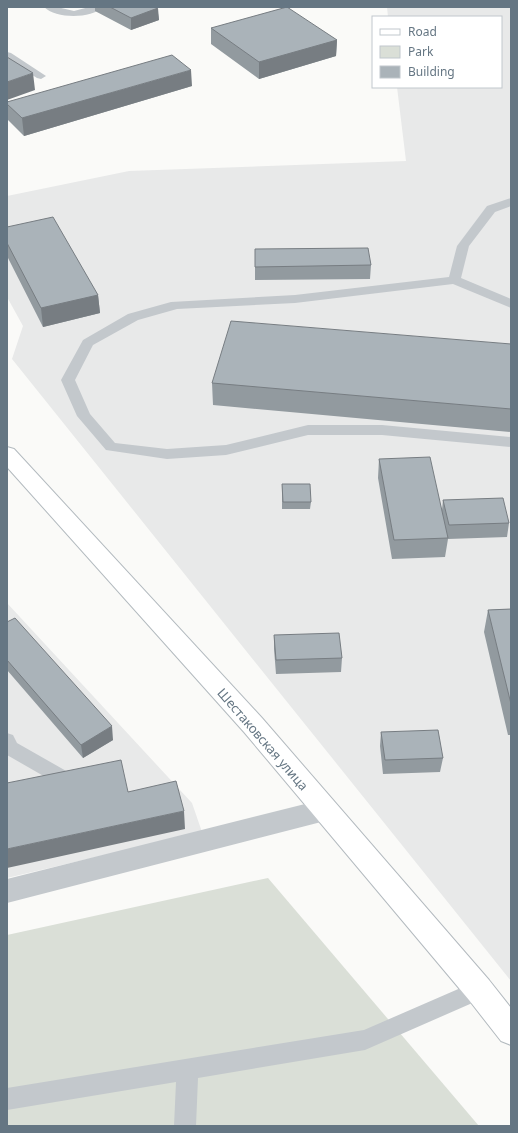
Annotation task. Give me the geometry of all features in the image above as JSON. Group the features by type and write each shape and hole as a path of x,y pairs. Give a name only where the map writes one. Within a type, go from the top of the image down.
{"main road":[{"name":"Шестаковская улица","path":"7,454 253,725 479,990 511,1031"}],"street":[{"path":"7,891 325,810"}],"lane":[{"path":"49,7 62,14 79,14 98,7"},
{"path":"7,55 41,76"},
{"path":"454,280 463,246 491,209 511,202"},
{"path":"511,304 454,280 295,298 176,305 133,317 88,343 68,380 84,416 110,447 168,454 226,450 308,430 382,430 511,442"},
{"path":"7,740 10,748 61,778"},
{"path":"7,1099 365,1040 479,990"},
{"path":"185,1126 187,1070"}],"shaded area":[{"path":"387,7 511,7 511,981 12,359 23,326 7,297 7,196 129,171 406,161 397,88 502,88 502,16 388,16"},
{"path":"7,603 192,803 202,832 7,878"}],"green space":[{"path":"268,878 479,1126 7,1126 7,935"}],"building":[{"path":"110,7 157,7 158,8 131,18"},
{"path":"287,7 337,40 259,62 211,28"},
{"path":"172,55 191,70 22,118 7,104 7,102"},
{"path":"7,57 33,73 7,82"},
{"path":"53,217 98,295 41,308 7,243 7,227"},
{"path":"368,248 371,265 255,267 255,249"},
{"path":"231,321 511,344 511,409 212,383"},
{"path":"430,457 448,538 394,540 379,459"},
{"path":"282,484 310,484 311,502 283,502"},
{"path":"503,498 509,523 449,525 443,500"},
{"path":"511,609 511,704 488,610"},
{"path":"15,618 112,726 81,745 7,660 7,622"},
{"path":"339,633 342,658 276,660 274,635"},
{"path":"438,730 443,758 385,760 381,732"},
{"path":"121,760 128,792 176,781 184,811 7,849 7,783"}]}
